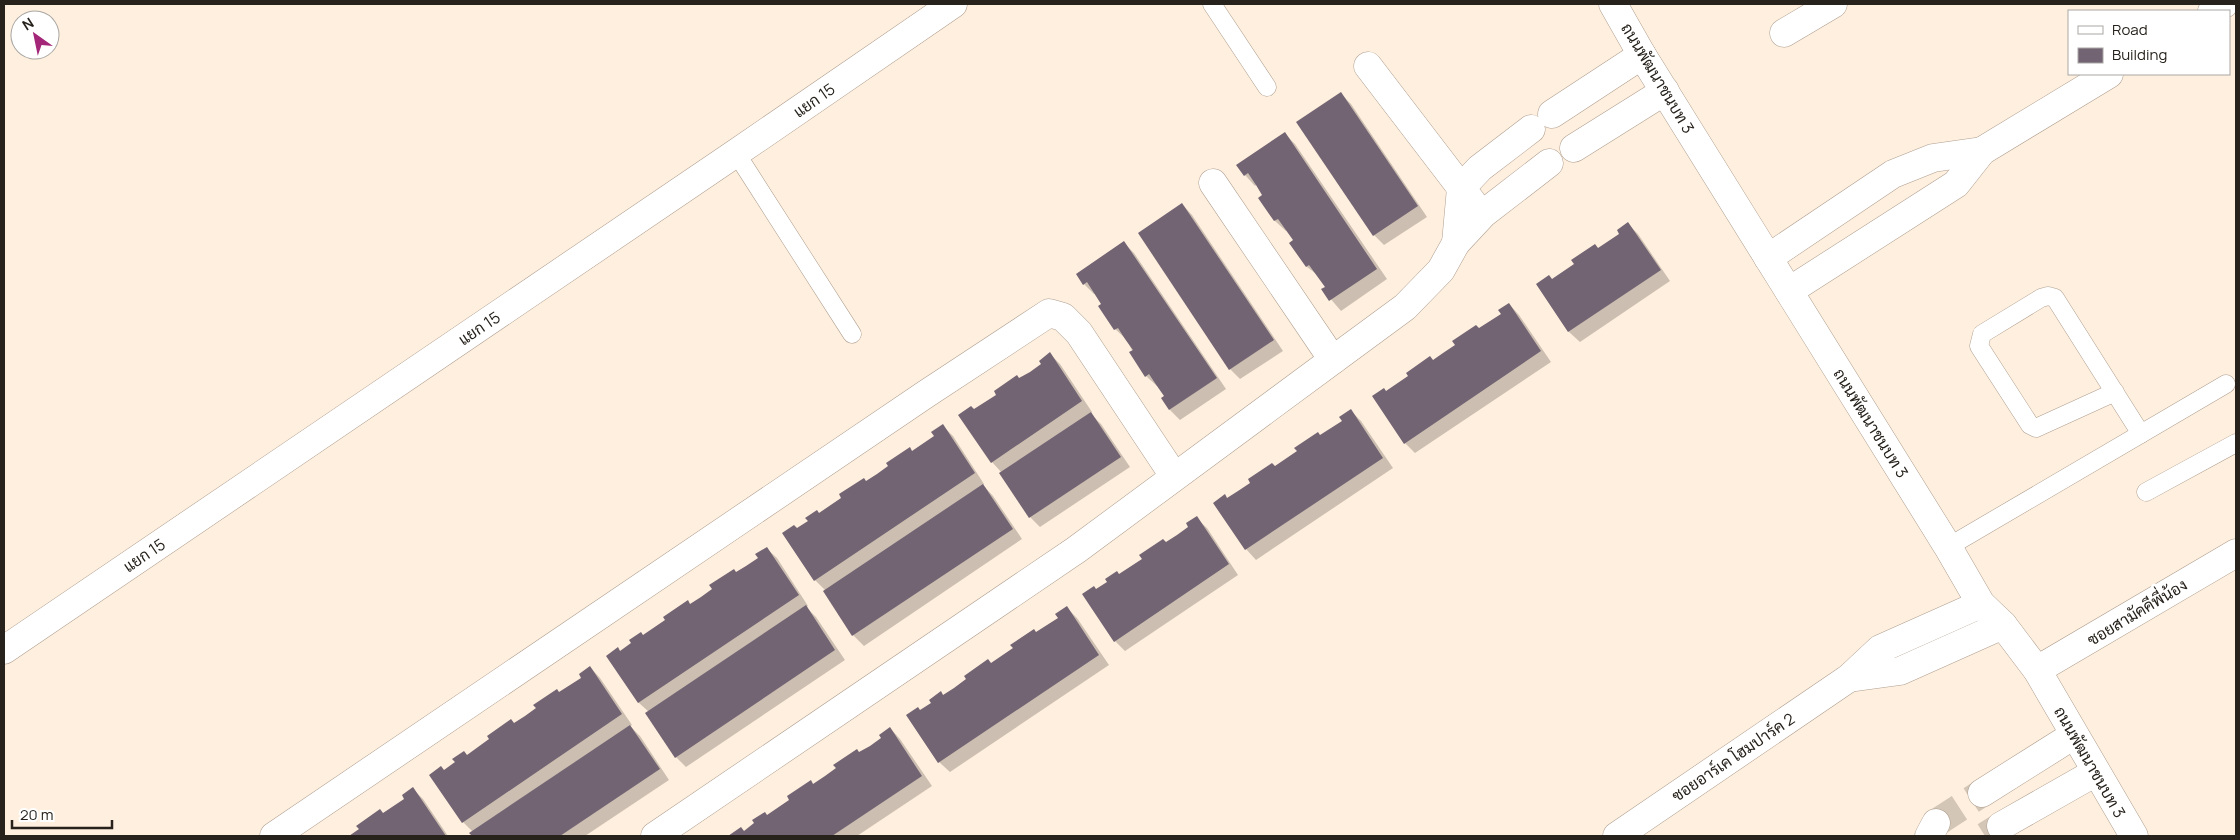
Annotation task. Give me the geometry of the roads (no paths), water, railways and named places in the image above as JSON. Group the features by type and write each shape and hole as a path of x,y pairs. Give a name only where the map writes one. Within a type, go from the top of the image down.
{"street":[{"name":"แยก 15","path":"4,650 953,4"},
{"path":"1784,33 1834,4"},
{"name":"ถนนพัฒนาชนบท 3","path":"1622,7 1642,55 1948,547 1981,604 2003,625 2037,670 2134,836"},
{"path":"1456,243 1461,188 1480,168 1542,122 1642,55"},
{"path":"1368,66 1483,214"},
{"path":"1789,291 1956,184 1982,151 2107,75"},
{"path":"1574,148 1665,91"},
{"path":"1768,258 1893,174 1933,158 1982,151"},
{"path":"655,836 1076,550 1404,307 1442,270 1456,243 1483,214 1549,163"},
{"path":"1213,183 1333,360"},
{"path":"274,836 926,394 1049,313 1063,317 1079,333 1174,476"},
{"name":"ซอยสามัคคีพี่น้อง","path":"2037,670 2236,553"},
{"name":"ซอยอาร์เค โฮมปาร์ค 2","path":"1617,836 1849,678 1880,649 1981,604"},
{"name":"ซอยอาร์เค โฮมปาร์ค 2","path":"1849,678 1900,671 2003,625"},
{"path":"1982,793 2074,735"},
{"path":"2001,826 2096,772"}],"lane":[{"path":"1212,4 1268,87"},
{"path":"736,153 852,334"},
{"path":"2115,392 2036,428 2030,425 1979,346 1978,341 1982,334 2048,296 2055,298 2142,434"},
{"path":"1948,547 2226,384"},
{"path":"2146,492 2236,443"}],"tunnel":[{"path":"1936,823 1982,793"},
{"path":"1985,836 2001,826"}]}
